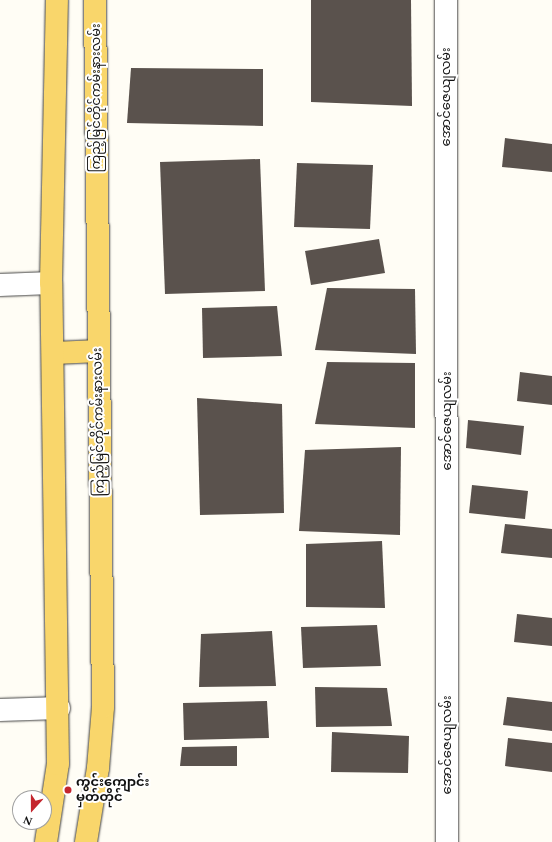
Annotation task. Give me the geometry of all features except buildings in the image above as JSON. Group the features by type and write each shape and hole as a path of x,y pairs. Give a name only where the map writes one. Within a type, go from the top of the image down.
{"main road":[{"path":"46,842 58,764 59,708 54,353 51,283 57,0"},
{"name":"ကြည့်မြင်တိုင်ကမ်းနားလမ်း","path":"86,842 98,768 103,707 95,0"},
{"path":"54,353 99,351"}],"street":[{"name":"အောင်ဇေယျလမ်း","path":"446,0 447,842"},
{"path":"0,285 51,283"},
{"path":"0,710 59,708"}],"place":[{"name":"ကွင်းကျောင်း မှတ်တိုင်","path":"68,790"}]}
